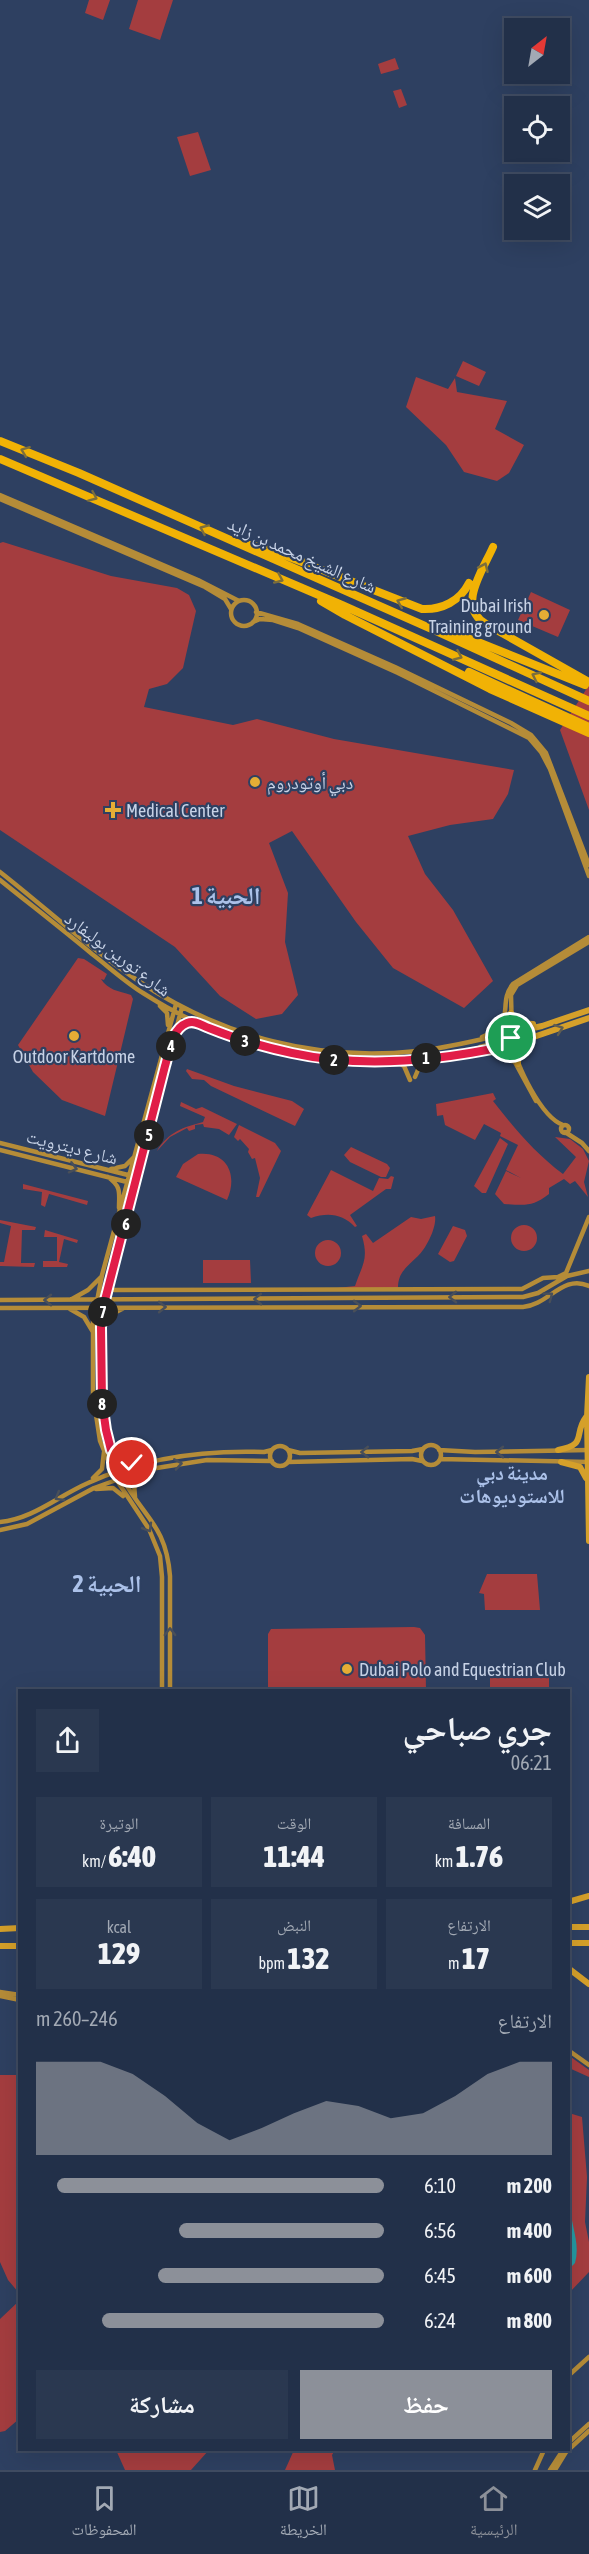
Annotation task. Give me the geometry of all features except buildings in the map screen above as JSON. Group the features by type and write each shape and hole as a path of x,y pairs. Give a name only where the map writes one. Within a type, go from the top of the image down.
{"highway":[{"name":"شارع الشيخ محمد بن زايد","path":"0,441 79,473 589,699"},
{"name":"شارع الشيخ محمد بن زايد","path":"0,459 72,488 589,716"},
{"path":"233,541 274,551 422,609 438,608 453,602 471,583 467,602 473,620 482,627 517,642"},
{"path":"493,547 472,596 473,610 481,622 589,682"},
{"path":"304,590 340,613 589,735"},
{"path":"434,630 468,638 589,687"},
{"path":"423,653 589,727"}],"main road":[{"path":"510,1039 589,1010"},
{"path":"509,1011 520,1024 542,1026"},
{"path":"510,1039 528,1040 589,1018"},
{"path":"516,1064 518,1051 528,1040"},
{"path":"589,1377 587,1417 589,1541"},
{"path":"558,1450 576,1444 587,1417"},
{"path":"561,1462 580,1467 588,1485"},
{"path":"570,1901 589,1896"},
{"path":"570,1927 589,1927"},
{"path":"0,1929 18,1929"},
{"path":"570,1943 589,1942"},
{"path":"0,1946 18,1946"},
{"path":"570,1970 589,1984"}],"street":[{"path":"0,497 198,580 239,601 250,602 256,612 294,622 380,660 512,723 531,735 541,745 550,761 589,876"},
{"path":"0,497 205,587 225,599 231,609 231,616 237,624 244,626 260,619 273,620 298,628 398,673 524,735 538,748 547,764 589,865"},
{"path":"231,609 239,601"},
{"path":"253,622 256,612"},
{"name":"شارع تورين بوليفارد","path":"0,872 110,955 140,982 179,1006 239,1030 291,1047 344,1053 351,1051 387,1053 432,1049 479,1040 510,1039"},
{"name":"شارع تورين بوليفارد","path":"0,880 126,981 157,1002 196,1022 238,1039 267,1048 333,1060 394,1061 476,1051 510,1039"},
{"path":"33,906 38,907 39,903"},
{"path":"589,940 517,986 511,995 509,1011 510,1039 516,1064 541,1104 589,1151"},
{"path":"157,1002 168,1015 168,1032"},
{"path":"170,1689 169,1566 160,1534 122,1477 111,1450 102,1402 101,1327 105,1300 138,1178 179,1006"},
{"path":"479,1040 499,1028 509,1011"},
{"path":"162,1689 161,1563 153,1536 112,1473 104,1452 93,1402 93,1334 96,1300 102,1275 168,1032 177,1013"},
{"path":"173,1037 183,1025 196,1022"},
{"path":"380,1048 387,1053"},
{"path":"333,1060 333,1056 346,1056 351,1051"},
{"path":"476,1051 502,1053 516,1064"},
{"path":"394,1061 404,1066 413,1079 420,1065 435,1057"},
{"name":"شارع ديترويت","path":"0,1143 138,1178"},
{"name":"شارع ديترويت","path":"0,1150 136,1184"},
{"path":"106,1169 125,1166 136,1155"},
{"path":"106,1176 116,1183 120,1191 120,1212"},
{"path":"114,1290 522,1288 543,1278 558,1277 566,1273 589,1217"},
{"path":"0,1300 523,1297 538,1293 559,1280 589,1272"},
{"path":"102,1275 106,1279 111,1276"},
{"path":"69,1300 88,1290 102,1275"},
{"path":"110,1283 114,1290 128,1300"},
{"path":"0,1308 527,1306 543,1301 566,1284 589,1285"},
{"path":"101,1327 112,1314 127,1307"},
{"path":"67,1308 84,1317 93,1334"},
{"path":"0,1522 29,1515 91,1481 118,1470 184,1456 264,1452 279,1446 300,1453 412,1451 433,1446 439,1450 498,1452 588,1450"},
{"path":"422,1461 423,1449"},
{"path":"111,1450 122,1462 137,1465"},
{"path":"272,1450 270,1456 272,1461"},
{"path":"288,1450 290,1456 288,1462"},
{"path":"0,1530 34,1521 94,1488 144,1470 207,1460 272,1461 279,1466 288,1462 411,1459 431,1466 437,1464 440,1459 439,1450"},
{"path":"91,1481 102,1469 104,1452"},
{"path":"440,1459 589,1462"},
{"path":"135,1497 134,1481 144,1470"},
{"path":"94,1488 113,1488 130,1502"},
{"path":"0,1994 18,1997"},
{"path":"570,2051 589,2065"},
{"path":"570,2374 589,2357"},
{"path":"570,2441 589,2424"},
{"path":"570,2448 589,2431"},
{"path":"536,2470 544,2451"},
{"path":"550,2470 562,2451"},
{"path":"555,2470 567,2451"}],"shaded area":[{"path":"89,0 110,0 103,20 85,13"},
{"path":"138,0 173,0 160,40 129,29"},
{"path":"395,58 399,69 381,74 378,64"},
{"path":"401,89 407,105 399,108 393,91"},
{"path":"198,132 211,170 190,176 177,137"},
{"path":"463,361 486,372 479,386 456,376"},
{"path":"416,377 448,389 455,378 457,392 507,401 495,429 524,445 509,473 497,481 464,472 446,445 406,407"},
{"name":"دبي أوتودروم","path":"3,542 111,576 177,588 189,595 196,611 183,668 167,684 149,689 144,707 233,725 257,719 334,739 514,770 508,794 493,819 450,825 408,836 425,874 453,910 493,981 464,1008 393,968 356,922 292,831 269,843 288,893 285,942 298,995 282,1014 256,1019 220,996 175,947 0,830 0,543"},
{"name":"Dubai Irish Training ground","path":"531,592 570,610 558,637 518,620"},
{"path":"589,685 589,810 560,730"},
{"name":"Outdoor Kartdome","path":"78,958 84,959 107,974 104,980 101,979 107,986 131,995 133,999 105,1116 62,1100 33,1072 18,1045"},
{"path":"187,1069 234,1086 292,1101 304,1109 295,1126 211,1086 204,1080 192,1079"},
{"path":"493,1093 496,1099 493,1101 517,1131 543,1158 563,1174 576,1157 555,1137 570,1139 583,1149 589,1161 584,1182 588,1197 575,1181 570,1184 564,1179 549,1188 549,1194 538,1201 523,1205 504,1204 495,1194 506,1171 521,1178 506,1170 518,1145 500,1136 501,1133 484,1124 475,1140 445,1125 443,1115 437,1116 436,1104"},
{"path":"181,1102 196,1109 202,1107 237,1124 229,1135 219,1129 204,1127 203,1124 195,1125 195,1129 189,1131 187,1128 170,1137 157,1151 171,1135 183,1128 203,1122 205,1117 180,1106"},
{"path":"239,1125 275,1143 281,1151 259,1197 256,1197 260,1178 255,1158 252,1159 248,1152 249,1149 240,1139 238,1141 234,1137"},
{"path":"500,1138 508,1144 486,1193 482,1193 474,1186"},
{"path":"351,1147 387,1164 390,1168 386,1177 381,1177 350,1162 344,1155"},
{"path":"198,1154 217,1157 228,1167 231,1182 227,1200 176,1177 183,1164"},
{"path":"331,1170 373,1191 379,1178 394,1177 391,1189 386,1189 350,1215 357,1226 355,1227 335,1215 311,1218 307,1215"},
{"path":"23,1184 88,1201 87,1205 49,1194 45,1207 41,1205 42,1192 23,1189"},
{"path":"435,1216 433,1232 421,1253 401,1274 398,1288 337,1288 355,1286 365,1257 362,1236 366,1234 373,1243 411,1217 421,1219"},
{"path":"0,1220 36,1227 35,1230 22,1230 21,1263 35,1263 34,1267 0,1266 0,1262 4,1262 11,1226 0,1223"},
{"path":"524,1225 533,1229 537,1238 533,1247 524,1251 515,1247 511,1238 515,1229"},
{"path":"453,1226 465,1230 467,1236 454,1261 450,1262 438,1254"},
{"path":"45,1230 78,1240 77,1243 64,1239 59,1262 68,1264 67,1267 43,1267 43,1261 57,1261 57,1237 44,1237"},
{"path":"328,1240 337,1244 341,1253 337,1262 328,1266 319,1262 315,1253 319,1244"},
{"path":"203,1260 250,1260 251,1283 203,1283"},
{"path":"487,1574 537,1574 540,1610 485,1610 484,1594 479,1593"},
{"name":"Dubai Polo and Equestrian Club","path":"420,1628 425,1635 426,1689 268,1689 268,1634 271,1629"},
{"path":"490,1678 549,1678 549,1689 490,1689"},
{"path":"570,2056 589,2070 589,2077 570,2068"},
{"path":"0,2075 18,2075 18,2292 8,2280 0,2262"},
{"path":"570,2113 582,2117 587,2177 585,2222 589,2242 589,2272 570,2292"},
{"path":"570,2204 576,2238 575,2263 570,2268"},
{"path":"18,2302 18,2420 5,2431 0,2432 0,2319"},
{"path":"116,2451 208,2451 191,2470 125,2470"},
{"path":"294,2451 334,2451 332,2455 335,2470 285,2470"}],"place":[{"name":"Dubai Irish Training ground","path":"544,615"},
{"name":"دبي أوتودروم","path":"255,782"},
{"name":"Medical Center","path":"113,810"},
{"name":"Outdoor Kartdome","path":"74,1036"},
{"name":"Dubai Polo and Equestrian Club","path":"347,1669"}],"district":[{"name":"الحبية 1","path":"226,895"},
{"name":"مدينة دبي للاستوديوهات","path":"512,1484"},
{"name":"الحبية 2","path":"107,1583"}],"route":[{"path":"132,1463 120,1461 111,1450 106,1430 102,1402 100,1349 102,1317 165,1066 173,1037 180,1028 186,1023 196,1022 267,1048 333,1060 394,1061 435,1057 502,1047 509,1045 511,1038"}]}
